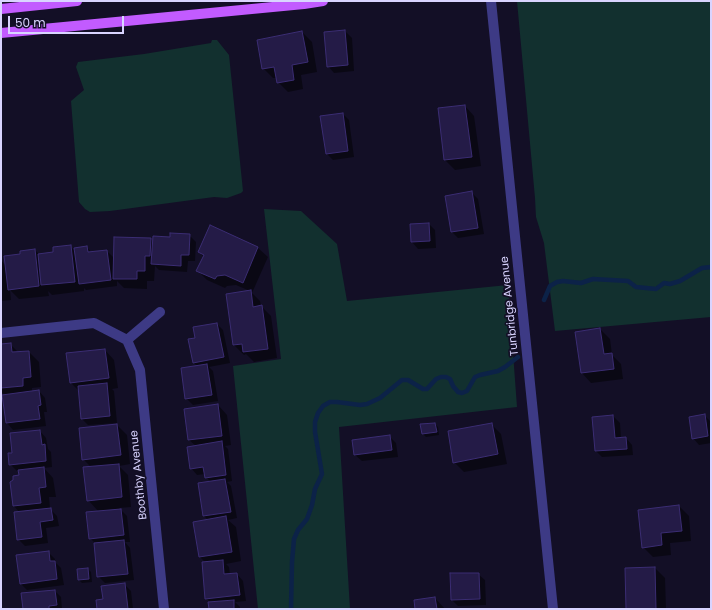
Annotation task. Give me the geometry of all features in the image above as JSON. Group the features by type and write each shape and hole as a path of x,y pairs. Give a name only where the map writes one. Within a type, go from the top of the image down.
{"main road":[{"path":"1,10 32,4 77,1"},
{"path":"1,33 296,5 323,1"}],"street":[{"name":"Tunbridge Avenue","path":"491,1 553,609"},
{"path":"1,333 94,324 127,340 160,312"},
{"name":"Boothby Avenue","path":"127,340 140,370 164,609"}],"green space":[{"path":"517,1 711,1 711,317 555,331 544,243 536,217"},
{"path":"212,40 217,40 229,55 243,191 227,198 214,197 110,211 90,212 85,209 79,202 71,101 84,90 76,67 78,62 144,54 211,43"},
{"path":"264,209 301,211 337,244 347,301 508,285 517,407 339,427 350,609 258,609 233,366 281,359"}],"building":[{"path":"345,30 348,65 327,67 324,32"},
{"path":"302,31 308,62 292,65 294,80 277,83 274,67 262,69 257,40"},
{"path":"465,105 472,157 444,160 438,108"},
{"path":"343,113 348,151 326,154 320,116"},
{"path":"472,191 478,228 451,232 445,196"},
{"path":"429,223 430,241 411,242 410,224"},
{"path":"210,225 258,247 243,283 225,275 217,276 215,279 196,271 204,255 198,252"},
{"path":"170,233 190,234 189,255 181,255 181,266 151,264 153,236 170,237"},
{"path":"114,237 151,238 150,256 145,256 145,271 137,271 137,279 113,279"},
{"path":"71,245 75,282 41,285 38,254 53,252 53,247"},
{"path":"87,246 88,252 107,250 111,280 79,284 74,248"},
{"path":"35,249 39,286 8,290 4,256 20,254 20,251"},
{"path":"251,290 253,307 262,305 268,349 243,352 242,344 233,345 226,294"},
{"path":"217,323 224,357 193,363 188,339 195,338 193,327"},
{"path":"600,328 604,354 612,353 614,369 581,373 575,332"},
{"path":"11,343 12,352 29,351 31,377 23,378 23,386 1,388 1,344"},
{"path":"105,349 109,378 70,383 66,353"},
{"path":"207,364 212,395 185,399 181,368"},
{"path":"107,383 110,416 81,419 78,386"},
{"path":"39,390 41,405 38,406 40,419 6,423 2,395"},
{"path":"218,404 222,436 188,440 184,409"},
{"path":"705,414 708,436 692,439 689,417"},
{"path":"613,415 615,438 626,437 627,449 595,451 592,417"},
{"path":"435,423 437,432 422,434 420,424"},
{"path":"492,423 498,454 453,463 448,431"},
{"path":"117,424 121,455 82,460 79,428"},
{"path":"40,430 42,445 45,444 46,461 9,465 8,453 12,453 10,433"},
{"path":"390,435 392,450 354,455 352,440"},
{"path":"222,441 226,475 205,478 203,467 190,469 187,447"},
{"path":"119,464 122,497 87,501 83,467"},
{"path":"44,467 46,487 39,488 41,503 13,506 10,482 13,480 13,476 19,475 18,470"},
{"path":"225,479 231,512 203,516 198,483"},
{"path":"679,505 682,531 661,533 662,545 642,548 638,510"},
{"path":"51,508 53,520 40,522 42,537 17,540 14,512"},
{"path":"121,509 124,535 89,539 86,512"},
{"path":"226,516 232,552 199,557 193,522"},
{"path":"124,540 128,574 97,577 94,543"},
{"path":"49,551 50,561 55,561 57,579 20,584 16,555"},
{"path":"223,560 224,574 237,573 240,595 205,599 202,562"},
{"path":"655,567 656,609 626,609 625,568"},
{"path":"88,568 89,579 78,580 77,569"},
{"path":"450,573 479,573 480,599 451,600"},
{"path":"125,583 128,609 97,609 96,600 103,599 101,586"},
{"path":"55,590 57,605 49,606 49,609 23,609 21,593"},
{"path":"435,597 437,609 415,609 414,600"},
{"path":"234,600 234,609 209,609 208,602"}],"waterway":[{"path":"544,300 550,286 557,282 563,281 581,283 593,279 628,281 636,287 656,289 664,283 670,284 680,281 702,268 711,267"},
{"path":"291,609 294,539 298,530 307,519 312,505 315,489 322,474 315,432 315,422 318,413 323,406 330,402 360,405 367,404 380,398 402,380 408,380 423,389 427,389 436,379 446,377 450,379 458,392 462,393 467,391 475,377 498,371 518,357"}]}
